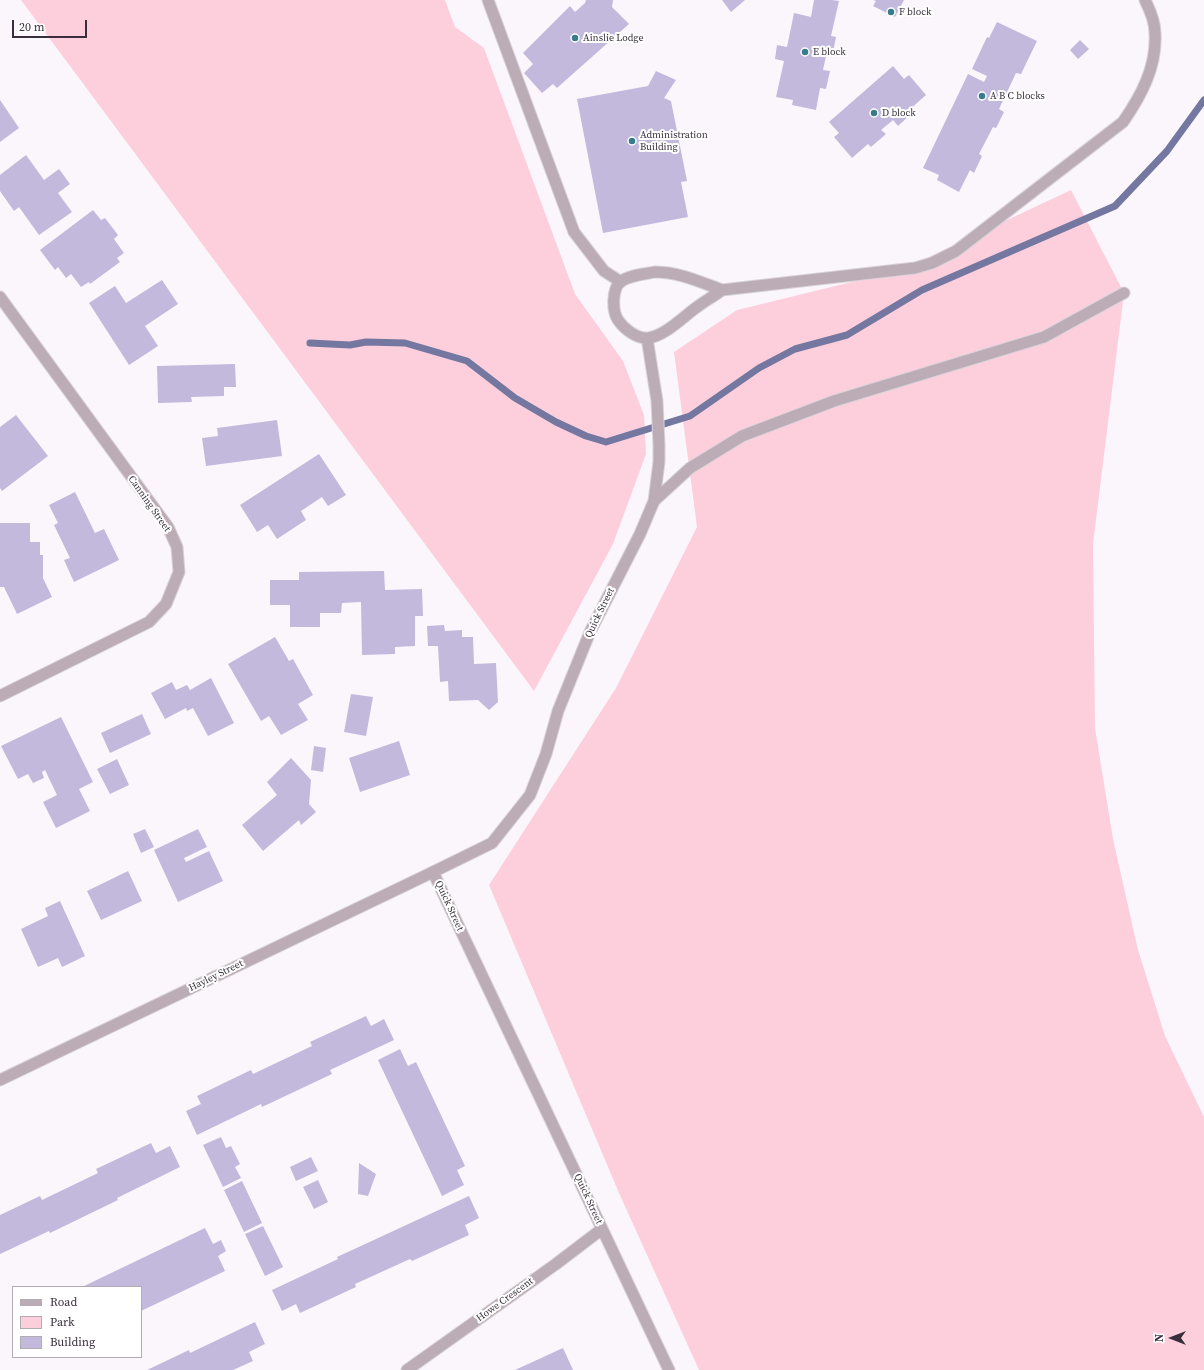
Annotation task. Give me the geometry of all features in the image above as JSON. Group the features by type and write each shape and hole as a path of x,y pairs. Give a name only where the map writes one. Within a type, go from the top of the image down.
{"street":[{"path":"488,0 574,232 604,271 621,282"},
{"path":"722,290 694,279 667,272 640,275 621,282 616,288 614,297 617,319 632,333 640,337 647,338 659,335 667,330 722,290 915,268 932,263 956,251 1123,122 1138,101 1146,82 1154,54 1155,32 1151,13 1145,0"},
{"path":"654,501 690,468 742,436 834,401 1044,337 1124,293"},
{"name":"Canning Street","path":"0,298 168,527 177,547 179,572 166,604 149,622 0,696"},
{"name":"Quick Street","path":"647,338 657,401 659,445 659,462 654,501 640,534 590,632 558,711 546,754 530,795 492,843 433,872 669,1370"},
{"name":"Hayley Street","path":"0,1080 433,872"},
{"name":"Howe Crescent","path":"407,1370 556,1264 602,1229"}],"green space":[{"path":"21,0 445,0 455,27 484,48 575,294 623,361 644,415 646,454 613,544 534,691"},
{"path":"1071,190 1124,293 1093,544 1095,728 1113,839 1138,950 1165,1036 1204,1117 1204,1370 699,1370 619,1193 489,885 616,688 697,527 674,352 737,310 901,270"}],"building":[{"name":"Ainslie Lodge","path":"586,0 613,0 612,7 629,24 557,88 553,84 542,93 524,73 533,64 523,53 570,6 575,12 585,3"},
{"path":"722,0 745,0 731,12"},
{"name":"E block","path":"814,0 839,1 831,36 836,37 832,57 826,56 823,70 830,71 826,89 820,88 816,110 792,105 793,100 776,97 784,61 775,59 777,45 787,47 794,13 811,17"},
{"name":"F block","path":"873,0 904,0 895,17 873,6 876,1"},
{"name":"A B C blocks","path":"997,22 1037,41 1021,74 1016,73 999,109 1004,112 996,128 993,127 979,154 982,156 974,173 970,170 959,192 937,180 939,175 923,168 968,74 984,82 987,76 972,69 987,37 989,38"},
{"path":"1080,40 1089,49 1078,59 1070,50"},
{"name":"D block","path":"893,66 904,79 909,75 926,95 908,111 910,115 898,126 893,120 881,130 886,134 871,147 868,144 852,158 834,137 839,133 829,122"},
{"name":"Administration Building","path":"656,71 676,80 664,98 671,101 687,181 681,182 688,217 603,233 577,99 648,86"},
{"path":"0,100 19,128 0,142"},
{"path":"26,155 44,180 59,169 70,184 58,193 72,212 39,235 19,207 14,211 0,191 0,175"},
{"path":"93,210 101,220 105,218 118,235 114,239 124,253 117,258 120,262 90,284 89,282 81,287 71,274 66,278 58,267 55,270 40,250"},
{"path":"162,280 178,304 145,326 158,346 129,365 89,303 115,286 126,303"},
{"path":"235,364 236,387 224,387 224,396 191,397 192,402 158,403 157,366"},
{"path":"16,415 48,456 2,491 0,488 0,427"},
{"path":"277,420 282,456 206,466 202,438 218,436 217,428"},
{"path":"319,454 346,495 328,506 322,497 301,511 306,520 277,539 268,525 257,532 240,505"},
{"path":"75,492 95,533 104,529 119,560 74,582 64,560 70,558 54,525 58,523 49,505"},
{"path":"0,523 30,523 30,542 40,542 40,555 43,555 43,578 52,597 17,614 4,587 0,587"},
{"path":"384,571 385,590 422,589 423,616 415,616 415,646 395,647 395,654 362,655 361,602 342,603 341,613 320,613 320,627 290,627 290,605 270,605 270,580 299,580 299,572"},
{"path":"444,625 445,631 462,630 462,637 473,637 474,664 496,663 498,702 489,710 478,700 449,701 448,681 440,682 438,646 428,646 427,626"},
{"path":"275,637 289,661 293,659 313,695 298,704 308,720 281,735 269,716 261,721 228,664"},
{"path":"211,678 234,723 208,736 193,708 187,711 186,708 165,719 151,693 172,682 176,690 187,685 190,690"},
{"path":"351,694 373,697 366,736 344,732"},
{"path":"142,714 151,734 110,753 101,733"},
{"path":"61,717 93,782 79,789 90,811 56,828 43,802 57,795 45,770 42,772 44,778 33,783 28,774 18,779 1,746"},
{"path":"399,741 410,775 360,792 349,758"},
{"path":"314,746 326,748 323,772 311,770"},
{"path":"291,758 311,780 309,804 316,812 301,825 299,820 263,851 242,825 277,795 267,782"},
{"path":"117,759 129,785 110,794 97,769"},
{"path":"145,829 154,847 141,853 133,834"},
{"path":"198,829 207,847 184,858 186,862 209,851 223,881 178,902 154,850"},
{"path":"128,871 142,901 101,920 87,891"},
{"path":"60,901 85,956 62,967 58,958 38,967 21,929 48,916 45,908"},
{"path":"366,1016 371,1026 384,1019 394,1040 330,1070 332,1074 262,1107 261,1104 197,1135 186,1111 201,1104 197,1096 251,1070 253,1074 312,1046 310,1042"},
{"path":"400,1049 408,1066 416,1062 465,1166 457,1170 464,1185 442,1196 378,1060"},
{"path":"221,1137 226,1148 231,1146 240,1164 235,1167 241,1178 223,1187 203,1145"},
{"path":"151,1143 156,1153 170,1146 180,1167 117,1198 118,1200 50,1233 49,1231 0,1254 0,1215 40,1196 42,1200 98,1173 96,1169"},
{"path":"311,1157 318,1171 296,1181 290,1167"},
{"path":"359,1163 376,1174 368,1196 358,1194"},
{"path":"318,1180 328,1202 314,1209 303,1187"},
{"path":"242,1181 262,1223 244,1232 224,1190"},
{"path":"469,1196 479,1218 465,1225 469,1235 412,1261 410,1259 355,1284 356,1287 300,1313 296,1304 282,1311 272,1290 338,1259 337,1257"},
{"path":"263,1226 283,1267 265,1276 245,1234"},
{"path":"205,1228 213,1244 221,1240 226,1251 218,1256 225,1271 142,1311 142,1286 84,1286"},
{"path":"255,1322 265,1344 249,1352 253,1361 233,1370 147,1370 189,1350 190,1353"},
{"path":"563,1348 573,1370 515,1370"}],"waterway":[{"path":"310,343 350,345 366,342 405,343 467,361 515,398 556,422 586,436 606,442 690,416 759,368 795,349 847,335 922,290 1115,206 1167,151 1204,100"}],"place":[{"name":"F block","path":"891,12"},
{"name":"Ainslie Lodge","path":"575,38"},
{"name":"E block","path":"805,52"},
{"name":"A B C blocks","path":"982,96"},
{"name":"D block","path":"874,113"},
{"name":"Administration Building","path":"632,141"}]}
